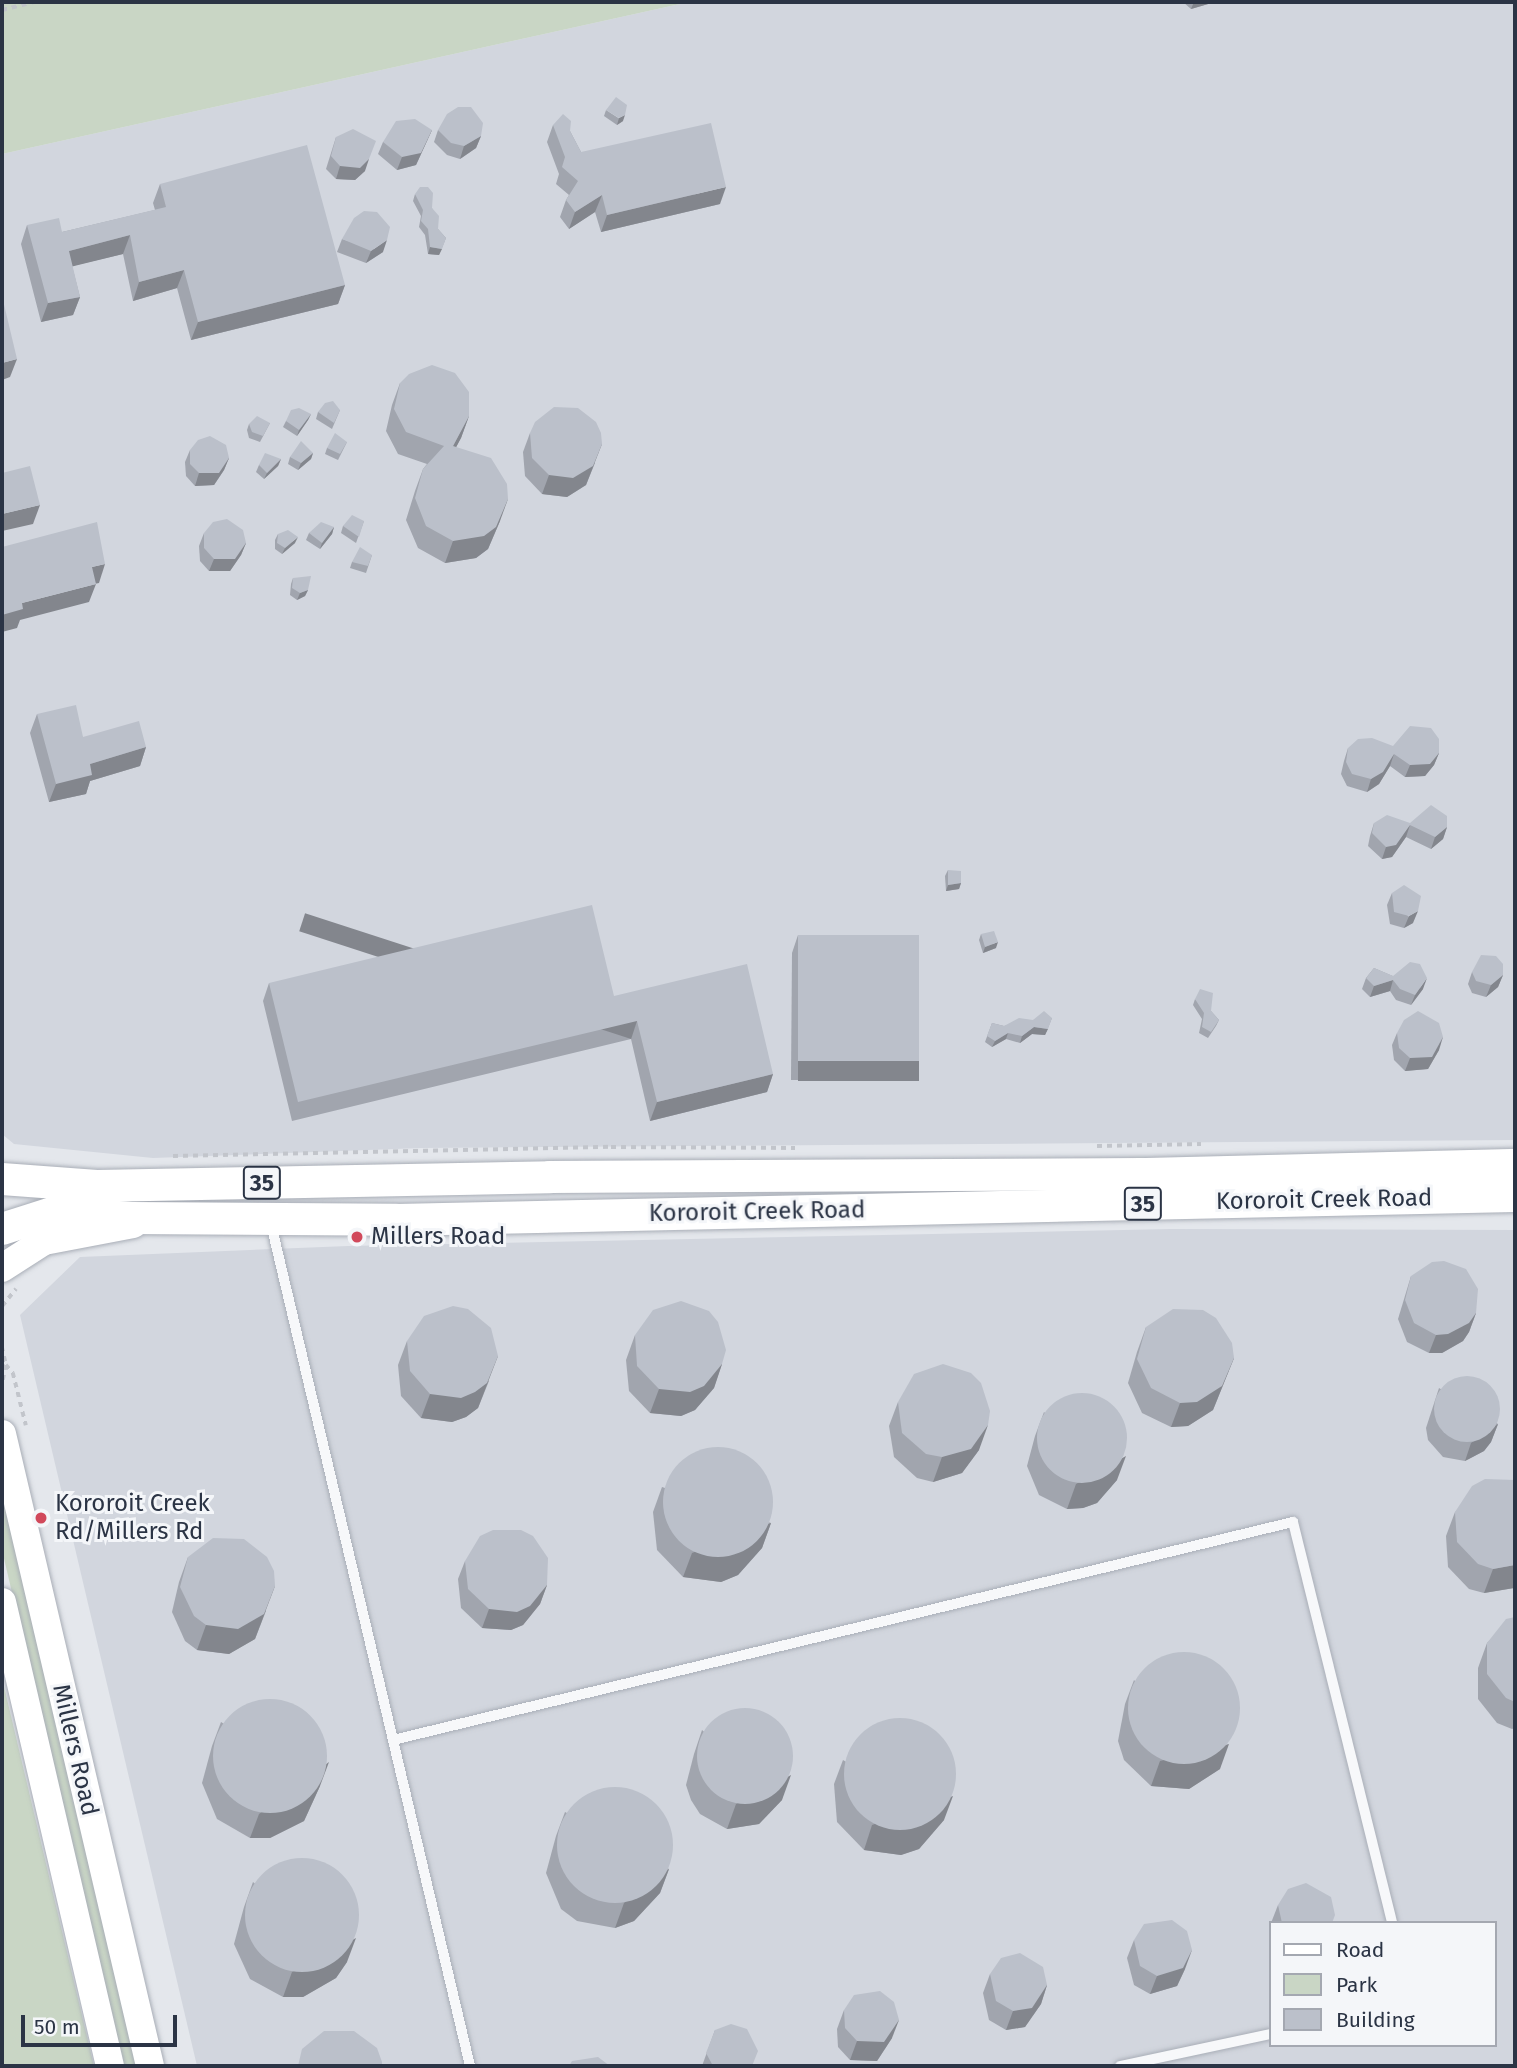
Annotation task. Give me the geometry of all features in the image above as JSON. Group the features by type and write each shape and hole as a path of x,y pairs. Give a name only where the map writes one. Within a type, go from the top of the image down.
{"main road":[{"name":"Kororoit Creek Road","path":"2,1179 47,1186 771,1175 1142,1174 1515,1165"},
{"path":"771,1175 771,1212"},
{"path":"246,1184 271,1220"},
{"name":"Kororoit Creek Road","path":"2,1229 55,1212 271,1220 1515,1196"},
{"path":"2,1268 44,1241 170,1218"},
{"name":"Millers Road","path":"2,1434 150,2066"},
{"name":"Millers Road","path":"2,1602 110,2066"}],"lane":[{"path":"271,1220 470,2066"},
{"path":"393,1740 1293,1522 1392,1921"},
{"path":"1120,2066 1268,2034"}],"path":[{"path":"2,10 34,2"},
{"path":"1085,1146 1207,1144"},
{"path":"160,1157 584,1147 808,1148"},
{"path":"2,1347 6,1365 2,1386"}],"shaded area":[{"path":"689,2 1515,2 1515,1140 421,1148 153,1158 14,1144 2,1134 2,154"},
{"path":"1171,1229 1515,1230 1515,2066 197,2066 20,1315 80,1257 348,1246"}],"green space":[{"path":"2,2 689,2 2,154"},
{"path":"2,1490 138,2066 123,2066 2,1550"},
{"path":"2,1678 94,2066 2,2066"}],"building":[{"path":"616,97 627,105 625,115 619,118 606,110"},
{"path":"458,107 471,107 483,123 481,136 464,146 451,143 438,130 447,114"},
{"path":"563,114 571,121 570,131 581,152 711,123 726,187 607,215 602,195 575,212 566,200 578,181 562,167 565,157 553,125"},
{"path":"415,119 432,130 421,153 402,157 383,142 396,121"},
{"path":"353,129 376,141 369,159 360,168 340,166 331,156 336,137"},
{"path":"307,145 345,285 198,322 184,270 139,282 130,235 69,251 80,297 48,303 27,225 59,218 62,232 166,207 160,184"},
{"path":"420,187 428,187 433,193 432,208 439,216 438,229 446,238 442,249 430,247 428,229 421,221 423,210 415,194"},
{"path":"364,211 377,212 390,227 387,240 371,251 342,239 354,218"},
{"path":"2,296 17,359 2,363"},
{"path":"432,365 455,373 469,392 469,416 453,446 491,458 507,484 508,499 496,527 484,536 453,541 426,526 415,498 423,469 444,446 406,432 394,409 400,383 409,374"},
{"path":"333,401 340,410 334,423 318,412 325,403"},
{"path":"554,407 578,408 596,422 601,433 602,444 593,466 573,478 549,475 532,458 530,433 535,422"},
{"path":"299,408 311,414 299,430 286,421 291,410"},
{"path":"257,416 270,423 263,436 252,432 249,424"},
{"path":"335,433 347,442 340,454 327,448"},
{"path":"210,436 226,445 229,458 219,473 199,473 190,464 190,450 198,440"},
{"path":"301,441 313,453 301,463 290,457"},
{"path":"265,453 281,459 267,473 259,465"},
{"path":"30,466 40,505 2,514 2,473"},
{"path":"352,515 364,521 359,537 343,526"},
{"path":"227,519 243,530 246,543 235,559 214,559 204,548 204,533 213,522"},
{"path":"97,522 105,564 92,567 96,584 22,603 23,609 2,615 2,547"},
{"path":"321,522 334,527 322,543 309,533"},
{"path":"288,530 298,537 285,548 277,543 278,534"},
{"path":"360,547 372,555 368,566 352,562"},
{"path":"311,576 308,590 300,593 292,588 293,578"},
{"path":"76,705 83,737 139,721 146,747 90,764 92,775 56,784 37,714"},
{"path":"1410,726 1431,728 1439,739 1439,753 1430,764 1410,765 1394,754 1383,772 1371,779 1352,774 1346,762 1348,748 1358,739 1372,738 1393,746"},
{"path":"1431,805 1447,816 1447,827 1435,837 1410,825 1396,845 1386,847 1372,833 1374,823 1387,815 1410,823"},
{"path":"948,870 961,871 961,883 948,885"},
{"path":"1404,885 1421,896 1418,911 1409,916 1394,912 1392,893"},
{"path":"592,905 614,996 747,964 773,1074 657,1102 637,1021 298,1102 269,983"},
{"path":"994,931 998,942 985,947 981,934"},
{"path":"798,935 919,935 919,1061 798,1061"},
{"path":"1481,955 1496,956 1503,964 1503,975 1491,985 1476,981 1472,972"},
{"path":"1410,962 1420,964 1427,978 1415,995 1400,989 1393,980 1374,986 1366,978 1374,968 1393,976"},
{"path":"1200,989 1213,993 1211,1011 1219,1020 1211,1032 1202,1027 1204,1013 1195,999"},
{"path":"1044,1011 1052,1018 1048,1029 1034,1027 1022,1036 1008,1033 995,1041 987,1036 992,1023 1004,1026 1019,1018 1033,1020"},
{"path":"1418,1011 1439,1023 1443,1037 1432,1057 1410,1058 1399,1048 1397,1033 1404,1020"},
{"path":"1444,1261 1466,1269 1478,1289 1476,1313 1469,1323 1448,1334 1436,1335 1414,1323 1405,1300 1411,1276 1432,1262"},
{"path":"681,1301 709,1311 718,1322 726,1350 722,1364 704,1386 690,1392 659,1389 637,1366 635,1335 653,1310"},
{"path":"453,1306 468,1309 491,1328 498,1356 487,1383 461,1398 430,1394 410,1371 407,1341 424,1316"},
{"path":"1173,1309 1203,1310 1216,1318 1232,1343 1234,1358 1222,1386 1197,1402 1180,1403 1151,1388 1137,1359 1146,1327"},
{"path":"943,1364 971,1373 981,1383 990,1411 988,1425 971,1449 942,1457 926,1454 902,1433 898,1402 914,1374"},
{"path":"1473,1376 1491,1385 1498,1396 1498,1422 1491,1433 1480,1440 1461,1442 1443,1433 1436,1422 1434,1403 1443,1385 1454,1378"},
{"path":"1082,1393 1099,1396 1114,1406 1124,1421 1127,1438 1124,1455 1114,1470 1099,1480 1082,1483 1065,1480 1050,1470 1040,1455 1037,1438 1040,1421 1050,1406 1065,1396"},
{"path":"718,1447 739,1451 757,1463 769,1481 773,1502 769,1523 757,1541 739,1553 718,1557 697,1553 679,1541 667,1523 663,1502 667,1481 679,1463 697,1451"},
{"path":"1485,1479 1515,1480 1515,1565 1493,1569 1478,1564 1457,1542 1455,1512 1472,1486"},
{"path":"493,1530 521,1530 533,1536 548,1558 547,1585 530,1606 517,1612 489,1609 468,1589 465,1561 480,1536"},
{"path":"213,1538 244,1539 267,1557 274,1571 275,1586 264,1614 238,1629 206,1625 194,1616 180,1587 188,1557"},
{"path":"1515,1617 1515,1702 1506,1698 1487,1674 1487,1643 1506,1619"},
{"path":"1184,1652 1205,1656 1224,1668 1236,1687 1240,1708 1236,1729 1224,1748 1205,1760 1184,1764 1163,1760 1144,1748 1132,1729 1128,1708 1132,1687 1144,1668 1163,1656"},
{"path":"270,1699 292,1703 311,1715 323,1734 327,1756 323,1778 311,1797 292,1809 270,1813 248,1809 229,1797 217,1778 213,1756 217,1734 229,1715 248,1703"},
{"path":"745,1708 763,1712 779,1722 789,1738 793,1756 789,1774 779,1790 763,1800 745,1804 727,1800 711,1790 701,1774 697,1756 701,1738 711,1722 727,1712"},
{"path":"900,1718 922,1722 940,1734 952,1752 956,1774 952,1796 940,1814 922,1826 900,1830 878,1826 860,1814 848,1796 844,1774 848,1752 860,1734 878,1722"},
{"path":"615,1787 637,1792 656,1804 668,1823 673,1845 668,1867 656,1886 637,1898 615,1903 593,1898 574,1886 562,1867 557,1845 562,1823 574,1804 593,1792"},
{"path":"302,1858 324,1862 342,1875 355,1893 359,1915 355,1937 342,1955 324,1968 302,1972 280,1968 262,1955 249,1937 245,1915 249,1893 262,1875 280,1862"},
{"path":"1306,1883 1331,1897 1335,1915 1333,1921 1282,1921 1278,1905 1288,1889"},
{"path":"1172,1920 1187,1931 1192,1950 1183,1968 1157,1976 1140,1966 1134,1940 1144,1924"},
{"path":"1020,1953 1043,1967 1047,1985 1032,2008 1013,2011 996,2001 990,1974 1001,1958"},
{"path":"880,1991 894,2002 899,2020 884,2042 857,2041 845,2028 844,2010 854,1995"},
{"path":"731,2024 747,2029 758,2051 752,2066 713,2066 706,2053 715,2030"},
{"path":"324,2031 354,2031 377,2048 382,2066 298,2066 302,2049"},
{"path":"598,2057 610,2066 569,2066 572,2061"}],"place":[{"name":"Millers Road","path":"357,1237"},
{"name":"Kororoit Creek Rd/Millers Rd","path":"41,1518"}]}
